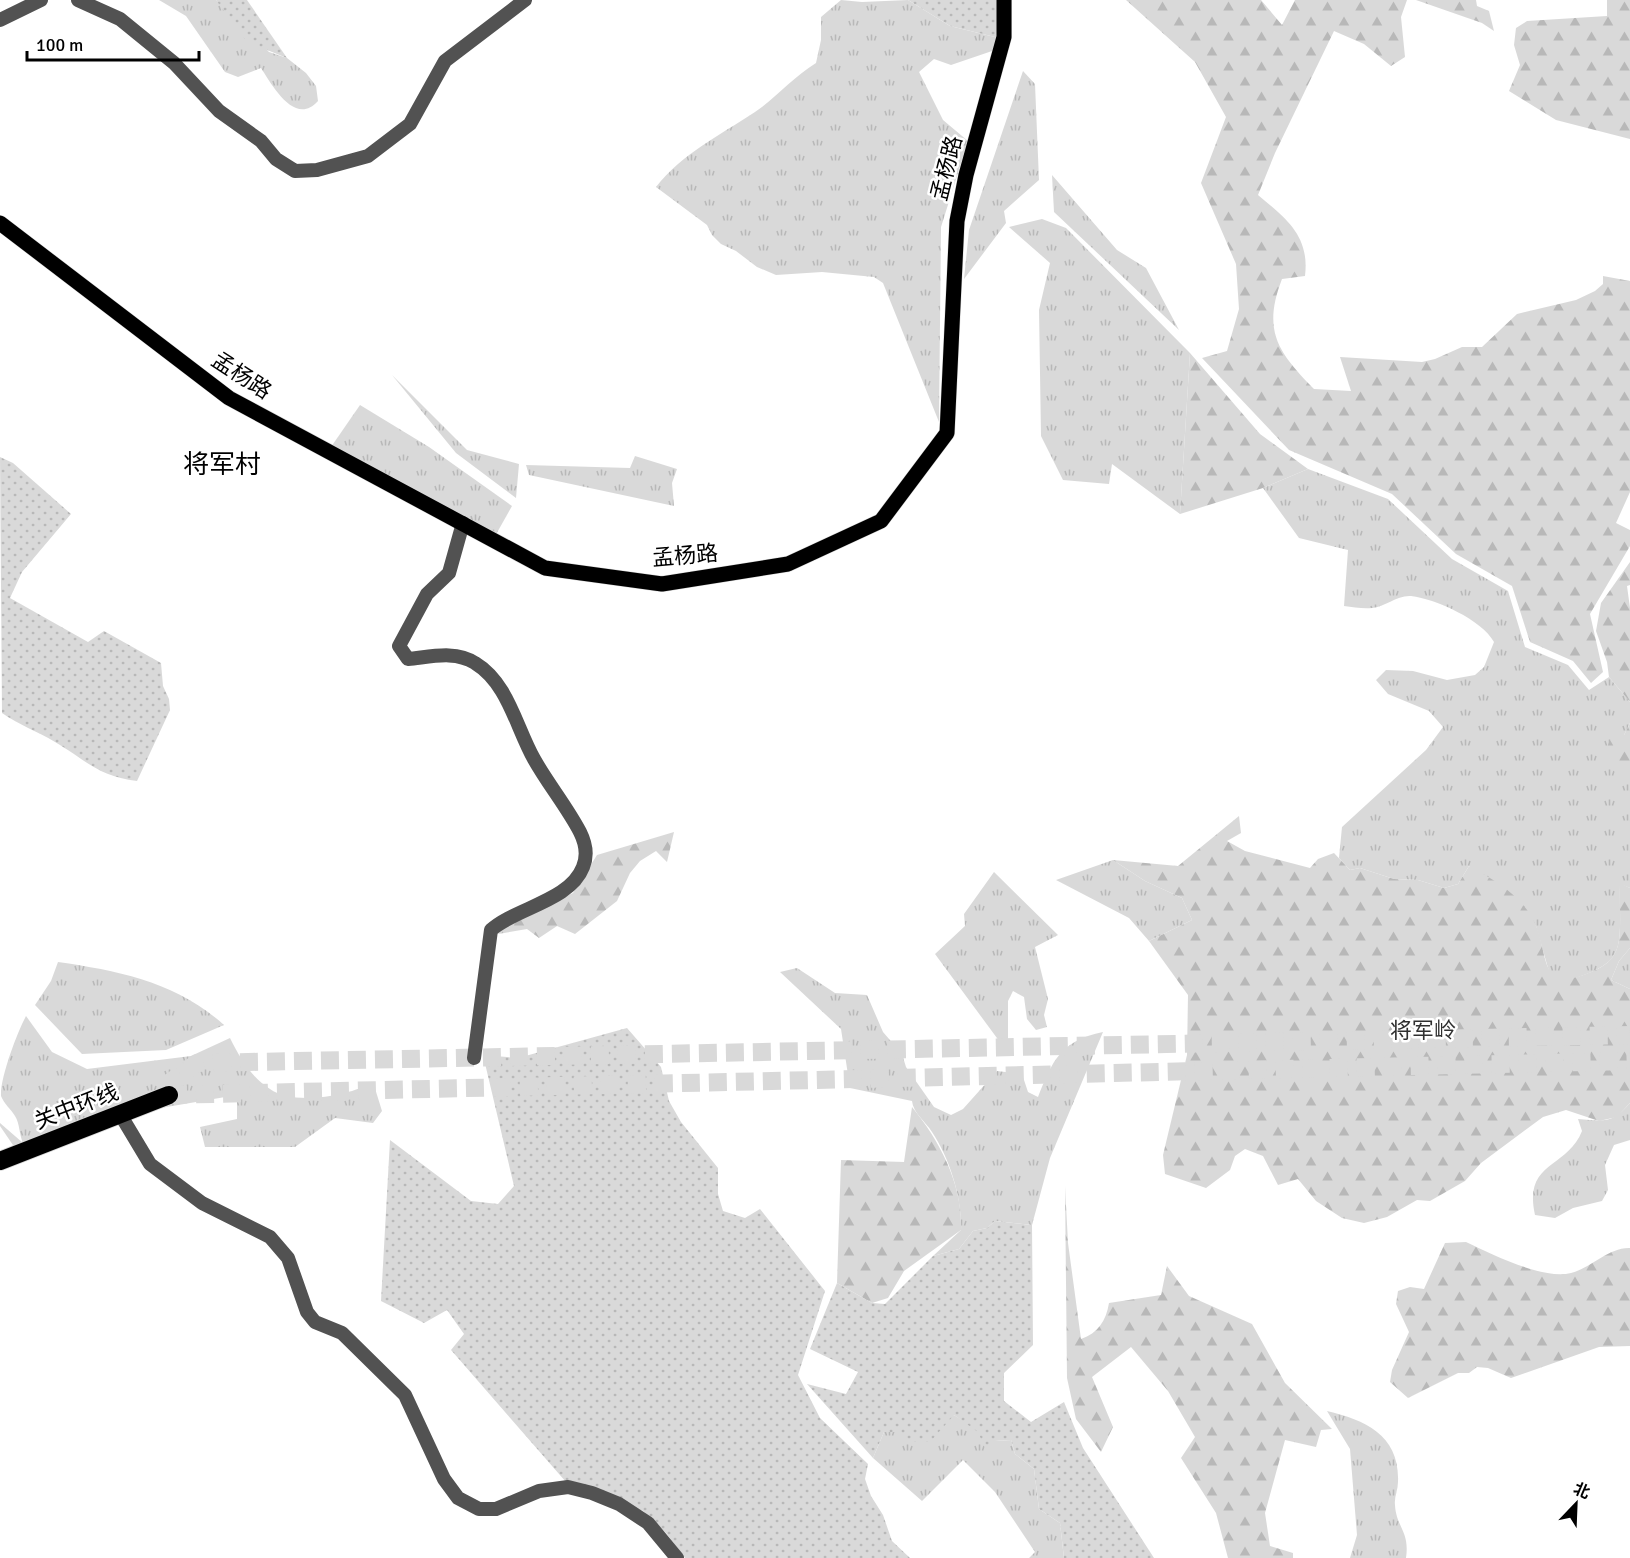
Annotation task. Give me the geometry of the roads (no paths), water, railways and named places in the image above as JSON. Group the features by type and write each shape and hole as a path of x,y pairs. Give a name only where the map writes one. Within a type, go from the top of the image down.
{"highway":[{"name":"关中环线","path":"0,1150 167,1090 120,1114 0,1161"}],"main road":[{"name":"孟杨路","path":"0,223 229,398 545,568 662,584 788,564 882,520 947,433 957,221 966,175 1004,36 1004,0"}],"street":[{"path":"0,20 41,0"},
{"path":"78,0 120,19 174,63 219,111 261,141 276,159 295,171 316,170 368,156 410,124 445,61 525,0"},
{"path":"463,523 449,573 427,594 399,646 408,659 457,655 475,663 492,677 511,708 533,757 580,833 587,852 582,869 568,886 539,904 503,919 491,930 474,1058"},
{"path":"120,1114 150,1164 202,1203 242,1221 270,1238 288,1258 307,1312 315,1322 342,1333 405,1395 444,1479 458,1498 480,1509 496,1509 539,1491 568,1487 592,1493 619,1504 648,1522 677,1558"}],"tunnel":[{"path":"166,1085 197,1063 1630,1035"},
{"path":"169,1095 1630,1061"}],"district":[{"name":"将军村","path":"222,464"}],"park label":[{"name":"将军岭","path":"1423,1030"}]}
